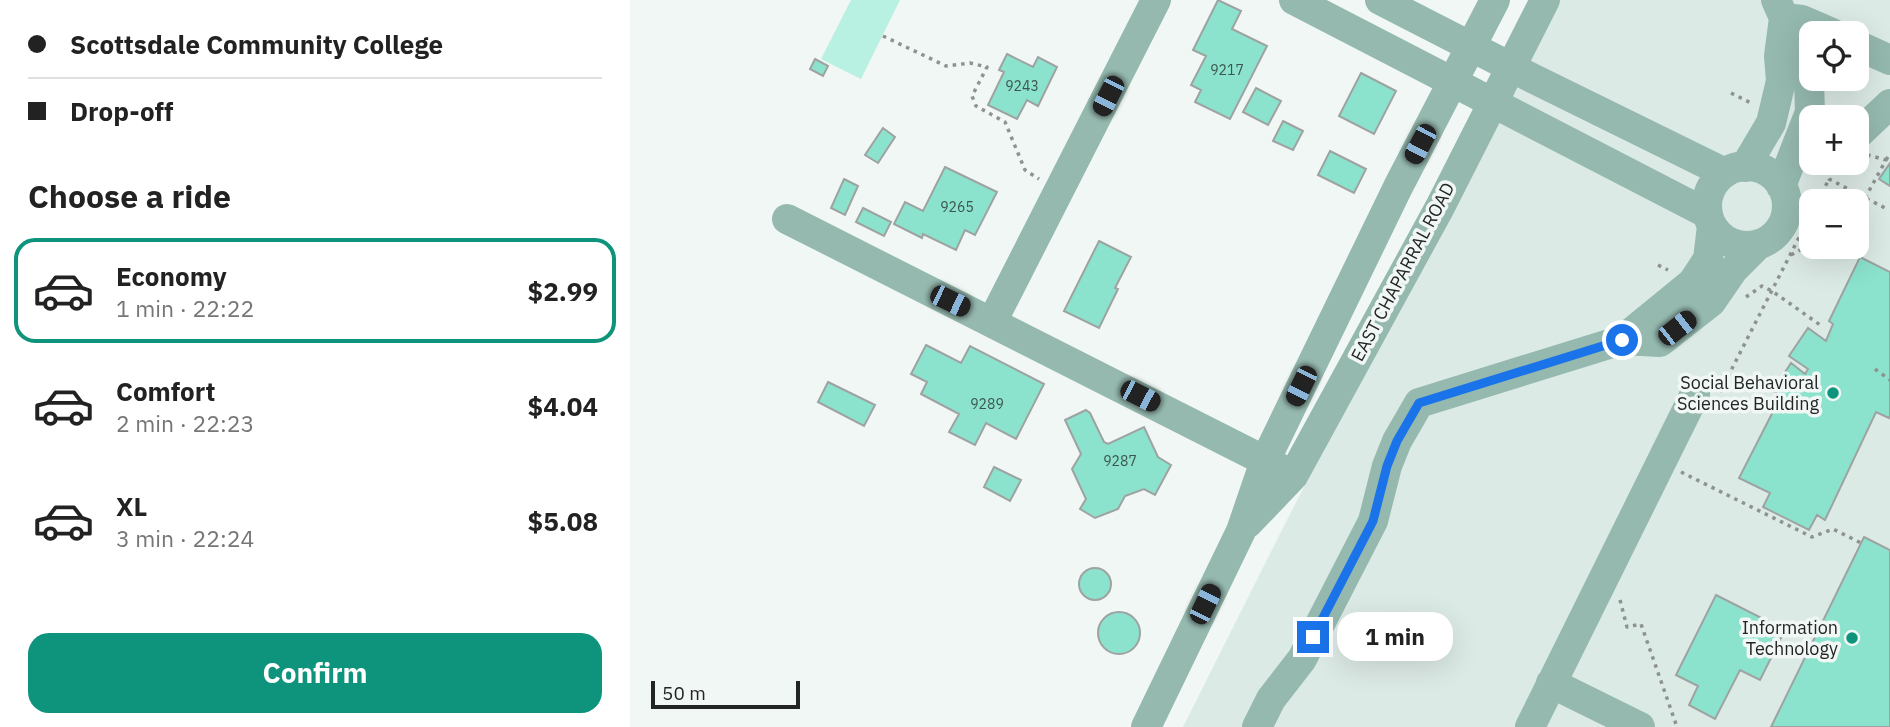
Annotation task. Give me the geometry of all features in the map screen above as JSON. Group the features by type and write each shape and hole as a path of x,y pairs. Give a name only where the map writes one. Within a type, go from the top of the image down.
{"street":[{"path":"992,322 1156,0"},
{"path":"1294,0 1494,102 1710,220 1720,236 1731,243 1744,247 1758,245 1778,232 1787,209 1781,186 1766,171 1735,170 1511,68 1380,0"},
{"name":"EAST CHAPARRAL ROAD","path":"1146,727 1241,531 1265,461 1398,187 1495,0"},
{"name":"EAST CHAPARRAL ROAD","path":"1241,531 1293,476 1440,207 1545,0"},
{"path":"1780,9 1804,21"},
{"path":"1780,9 1808,49 1815,105"},
{"path":"1622,340 1693,282 1708,259 1710,220 1707,202 1710,191 1735,170 1772,123 1781,81 1780,9"},
{"path":"1869,50 1890,60"},
{"path":"1869,133 1890,104"},
{"path":"1781,186 1799,149"},
{"path":"787,219 1293,476"},
{"path":"1257,727 1271,699 1302,659 1373,521 1387,466 1397,441 1419,403 1622,340 1660,342 1711,302 1733,271 1758,245"},
{"path":"1530,727 1705,397"},
{"path":"1551,683 1640,727"}],"path":[{"path":"883,36 946,66 970,63 987,67 972,96 976,106 1005,122 1025,170 1059,191"},
{"path":"1869,149 1886,160"},
{"path":"1869,191 1890,153"},
{"path":"1826,175 1848,189"},
{"path":"1824,189 1829,179"},
{"path":"1869,200 1885,208"},
{"path":"1705,397 1799,237"},
{"path":"1789,256 1799,251"},
{"path":"1875,369 1890,380"},
{"path":"1679,471 1812,537 1833,529 1863,544"},
{"path":"1619,597 1627,627 1641,624 1677,727"}],"shaded area":[{"path":"1557,0 1890,0 1890,727 1183,727 1289,516"}],"green space":[{"path":"851,0 900,0 861,79 821,59"}],"building":[{"path":"1218,0 1241,11 1232,29 1267,46 1230,119 1195,102 1201,90 1191,85 1206,56 1193,50"},
{"path":"1007,54 1033,67 1038,57 1057,67 1038,106 1027,100 1017,119 988,105 1004,72 999,70"},
{"path":"815,59 828,66 823,76 810,69"},
{"path":"1361,73 1396,91 1374,134 1339,116"},
{"path":"1256,88 1281,101 1268,125 1243,112"},
{"path":"1283,121 1303,131 1293,150 1273,141"},
{"path":"883,128 895,137 878,163 865,155"},
{"path":"1330,151 1366,169 1354,193 1318,175"},
{"path":"1890,163 1890,186 1879,179"},
{"path":"945,167 997,192 975,235 965,230 956,250 894,224 905,202 923,211"},
{"path":"844,179 858,186 845,215 831,208"},
{"path":"863,208 891,222 884,236 856,222"},
{"path":"1099,241 1131,257 1099,328 1064,311"},
{"name":"Social Behavioral Sciences Building","path":"1859,259 1890,272 1890,415 1889,418 1876,412 1825,520 1817,515 1809,530 1763,507 1770,493 1739,478 1781,396 1773,391 1791,363 1805,374 1808,369 1789,356 1808,328 1826,341 1833,324 1829,321"},
{"path":"926,345 961,363 970,346 1044,384 1016,439 986,423 975,445 949,432 959,414 921,394 927,382 911,374"},
{"path":"828,382 875,405 864,426 818,402"},
{"path":"1086,410 1104,442 1108,444 1144,427 1158,457 1171,465 1155,495 1144,489 1125,496 1118,509 1095,518 1080,509 1086,499 1072,469 1081,454 1065,420"},
{"path":"994,467 1021,480 1010,501 984,487"},
{"name":"Information Technology","path":"1864,537 1890,550 1890,727 1771,727"},
{"path":"1095,568 1106,573 1111,584 1106,595 1095,600 1084,595 1079,584 1084,573"},
{"path":"1716,595 1785,630 1760,680 1740,670 1715,719 1689,705 1698,686 1676,675"},
{"path":"1119,612 1134,618 1140,633 1134,648 1119,654 1104,648 1098,633 1104,618"}],"place":[{"name":"Social Behavioral Sciences Building","path":"1833,393"},
{"name":"Information Technology","path":"1852,638"}],"route":[{"path":"1313,637 1373,521 1387,466 1397,441 1419,403 1622,340"}]}
